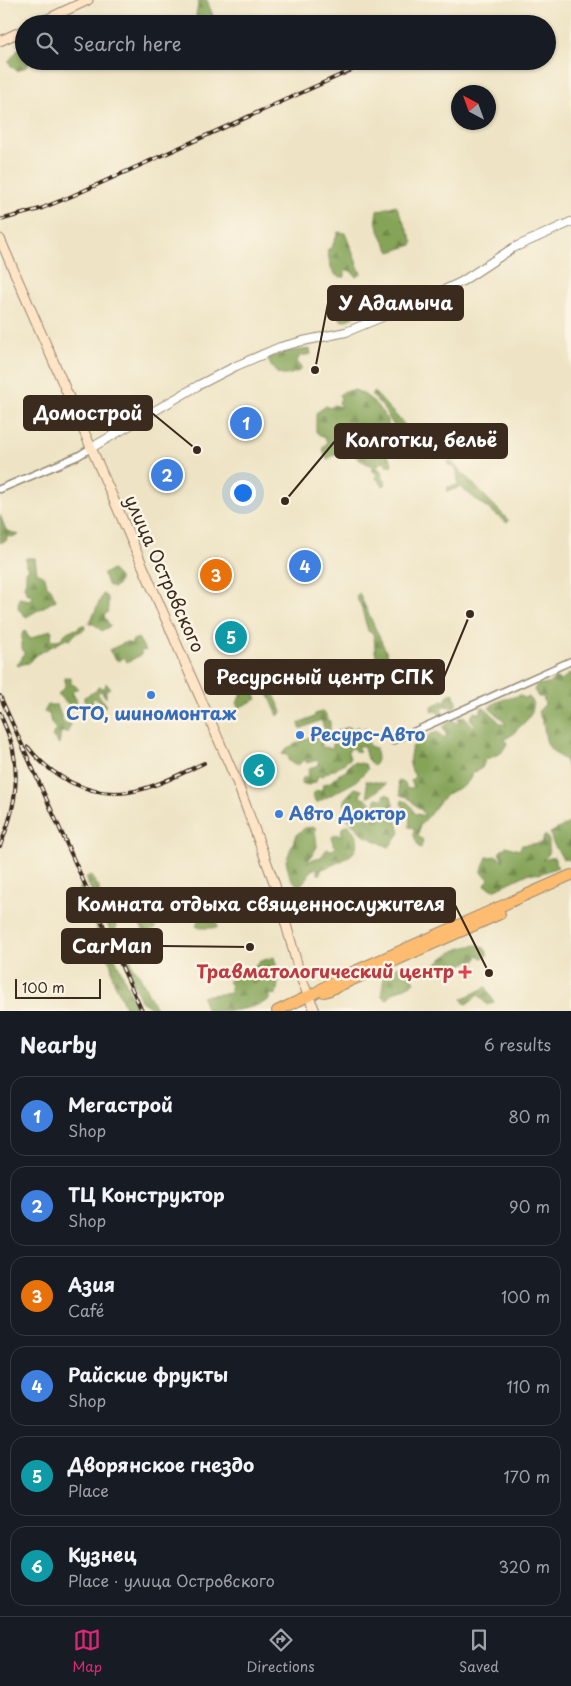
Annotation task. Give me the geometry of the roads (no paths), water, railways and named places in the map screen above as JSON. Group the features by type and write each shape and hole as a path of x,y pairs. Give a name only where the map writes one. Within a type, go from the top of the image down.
{"main road":[{"path":"54,15 76,3 88,0"},
{"path":"0,41 15,34"},
{"name":"улица Островского","path":"0,239 237,782 275,885 301,978 312,995 315,1011"},
{"path":"277,1011 312,995 337,979 571,875"},
{"path":"312,995 330,990 571,882"}],"street":[{"path":"0,489 78,456 199,385 236,366 280,347 303,340 346,332 416,303 461,282 513,248 571,222"},
{"path":"393,741 571,661"}],"railway":[{"path":"0,220 40,209 72,196 352,70"},
{"path":"0,696 142,1011"},
{"path":"0,713 12,745 16,775 12,811 0,846"},
{"path":"28,747 48,768 60,776 72,783 100,792 114,793 139,790 167,780 204,763"}],"place":[{"name":"У Адамыча","path":"315,370"},
{"name":"Мегастрой","path":"246,423"},
{"name":"Домострой","path":"197,450"},
{"name":"ТЦ Конструктор","path":"167,475"},
{"name":"Колготки, бельё","path":"285,501"},
{"name":"Райские фрукты","path":"305,566"},
{"name":"Азия","path":"216,575"},
{"name":"Ресурсный центр СПК","path":"470,614"},
{"name":"Дворянское гнездо","path":"231,637"},
{"name":"СТО, шиномонтаж","path":"151,695"},
{"name":"Ресурс-Авто","path":"300,735"},
{"name":"Кузнец","path":"259,770"},
{"name":"Авто Доктор","path":"279,814"},
{"name":"CarMan","path":"250,947"},
{"name":"Травматологический центр","path":"465,972"},
{"name":"Комната отдыха священнослужителя","path":"489,973"}]}
